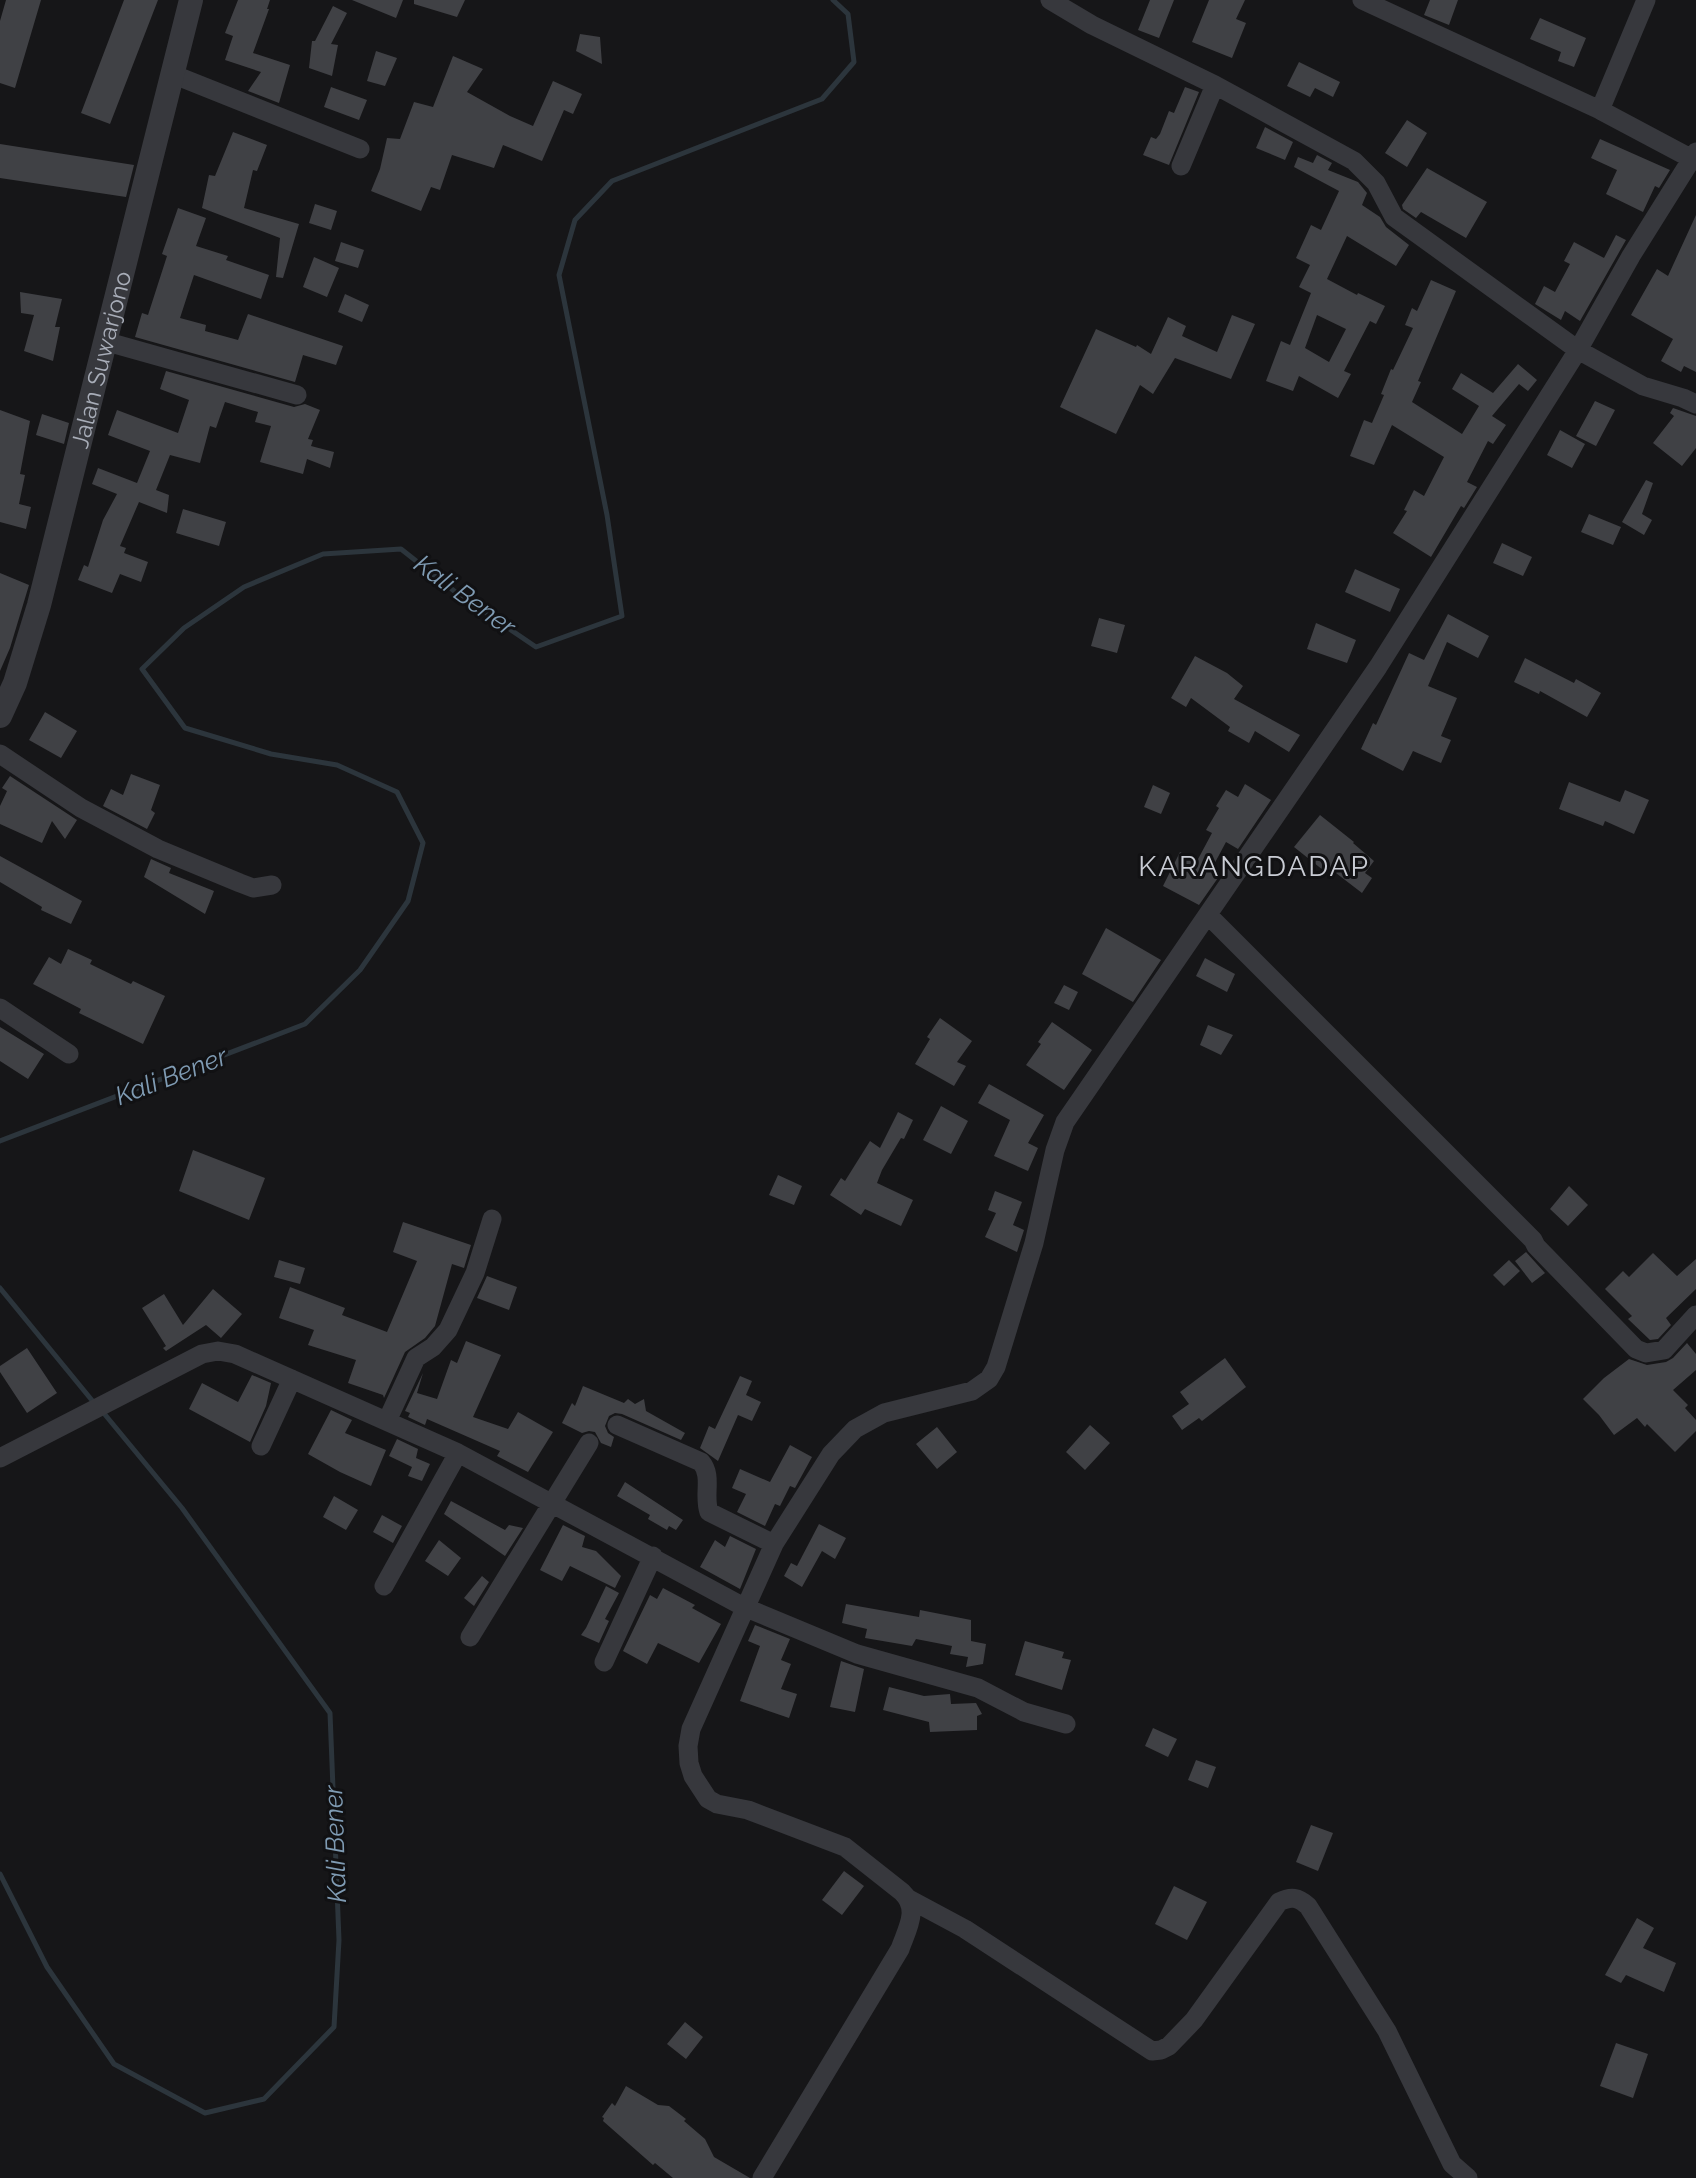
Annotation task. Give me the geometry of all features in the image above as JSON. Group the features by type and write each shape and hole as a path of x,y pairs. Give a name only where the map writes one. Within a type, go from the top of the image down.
{"street":[{"name":"Jalan Suwarjono","path":"0,716 15,683 39,605 191,0"},
{"path":"1050,0 1092,25 1215,85 1354,161 1376,183 1394,217 1578,350 1643,386 1696,404"},
{"path":"1363,0 1600,110 1695,158 1631,256 1578,350 1378,667 1065,1122 1055,1150 1034,1243 996,1367 989,1379 972,1391 884,1413 855,1429 831,1454 774,1544 758,1584 744,1607 691,1729 688,1755 693,1776 708,1798 716,1804 748,1810 845,1847 909,1899 965,1929 1152,2051 1169,2046 1194,2020 1279,1902 1288,1897 1296,1897 1308,1906 1387,2031 1452,2164 1468,2178"},
{"path":"1600,110 1646,0"},
{"path":"172,74 360,149"},
{"path":"1181,166 1215,85"},
{"path":"104,341 297,395"},
{"path":"0,754 81,808 158,849 253,888 272,885"},
{"path":"1208,915 1533,1240 1636,1349 1646,1353 1664,1350 1696,1315"},
{"path":"0,1009 69,1054"},
{"path":"387,1421 416,1358 433,1347 448,1330 475,1273 492,1219"},
{"path":"0,1458 202,1354 218,1351 235,1354 458,1452 744,1607 857,1654 978,1688 1024,1712 1066,1724"},
{"path":"261,1446 292,1379"},
{"path":"617,1425 701,1462 708,1473 706,1504 709,1512 774,1544"},
{"path":"470,1637 589,1443"},
{"path":"384,1586 458,1452"},
{"path":"604,1662 653,1556"},
{"path":"900,1949 911,1918 912,1907 909,1899"},
{"path":"762,2178 900,1949 913,1934 937,1916"}],"building":[{"path":"6,0 41,0 15,88 0,83 0,21"},
{"path":"124,0 158,0 110,124 81,113"},
{"path":"238,0 270,0 253,53 290,65 279,103 248,91 261,72 225,60 233,36 225,33"},
{"path":"352,0 403,0 396,18"},
{"path":"414,0 465,0 457,17 414,4"},
{"path":"1150,0 1174,0 1159,38 1138,30"},
{"path":"1209,0 1245,0 1236,19 1246,23 1232,58 1192,42"},
{"path":"1430,0 1458,0 1449,25 1424,15"},
{"path":"333,6 347,13 331,44 338,45 332,76 309,68 312,41 315,41"},
{"path":"1540,18 1586,38 1574,67 1558,61 1561,52 1530,39"},
{"path":"580,34 600,37 602,64 576,51"},
{"path":"376,51 397,58 385,86 367,81"},
{"path":"453,56 483,69 467,92 533,126 553,81 582,94 573,114 564,110 542,161 503,145 494,168 452,155 440,190 431,187 421,211 371,191 380,169 387,138 400,139 414,102 433,107"},
{"path":"1299,62 1340,82 1333,97 1315,88 1310,97 1287,86"},
{"path":"331,87 367,100 359,120 324,107"},
{"path":"1185,87 1199,92 1169,165 1143,155 1151,137 1156,139 1160,134 1169,111 1174,113"},
{"path":"1407,120 1427,133 1407,167 1385,153"},
{"path":"1265,127 1293,142 1285,160 1256,148"},
{"path":"233,132 267,145 257,171 253,170 244,208 299,224 283,278 276,277 280,238 202,208 209,175 215,176"},
{"path":"1600,139 1670,170 1659,188 1655,186 1643,212 1606,194 1617,170 1591,158"},
{"path":"0,144 134,165 126,197 0,178"},
{"path":"1317,155 1332,163 1328,170 1358,182 1367,193 1362,205 1380,217 1386,227 1409,245 1396,266 1347,236 1327,279 1385,306 1376,324 1370,321 1344,371 1351,374 1338,398 1299,376 1293,391 1266,381 1281,341 1290,345 1311,293 1299,287 1310,265 1296,258 1311,225 1321,230 1339,191 1294,167 1298,157 1313,163","holes":["1317,315 1346,329 1329,362 1305,348"]},
{"path":"1427,168 1487,202 1466,238 1421,212 1416,218 1403,209 1402,205"},
{"path":"315,204 337,211 331,230 309,223"},
{"path":"178,208 206,218 196,246 228,256 226,260 269,275 261,299 194,275 180,318 206,325 205,331 238,340 248,314 343,346 336,365 303,355 295,382 135,337 142,313 148,315 167,256 162,254"},
{"path":"1696,215 1696,372 1684,366 1681,372 1661,361 1673,339 1631,315 1657,269 1668,276"},
{"path":"1616,235 1626,240 1580,321 1565,311 1561,320 1535,304 1544,286 1555,292 1570,264 1564,261 1574,242 1604,258"},
{"path":"341,242 364,250 358,268 335,261"},
{"path":"314,257 339,268 327,297 303,287"},
{"path":"1431,280 1456,291 1418,381 1421,382 1412,402 1462,434 1479,406 1452,389 1461,373 1493,393 1518,364 1537,380 1528,391 1519,384 1492,416 1506,425 1493,444 1488,441 1467,482 1477,487 1464,508 1461,506 1431,557 1393,533 1407,511 1404,510 1414,490 1424,496 1444,457 1392,425 1374,465 1350,456 1364,420 1372,423 1391,369 1393,370 1413,328 1405,325 1412,308 1417,311"},
{"path":"20,292 62,299 55,327 60,327 53,361 24,351 34,315 21,313"},
{"path":"345,294 369,305 362,322 338,312"},
{"path":"1232,315 1255,324 1231,379 1175,358 1153,394 1140,385 1116,434 1060,407 1096,329 1136,347 1137,345 1151,354 1168,317 1186,326 1182,336 1217,352"},
{"path":"166,371 294,407 305,404 320,410 308,439 313,440 311,446 334,452 330,468 307,459 303,474 260,462 271,426 255,422 258,412 225,402 216,428 210,426 200,463 170,455 156,490 169,495 167,513 139,502 120,546 126,548 124,553 148,562 141,582 120,574 112,593 78,580 84,565 88,567 103,520 117,494 92,484 98,468 137,483 150,451 108,435 117,410 178,433 189,400 160,389"},
{"path":"1595,401 1615,410 1596,446 1576,436"},
{"path":"1673,408 1696,416 1696,448 1682,466 1653,443 1674,416 1670,413"},
{"path":"0,410 30,421 20,474 25,475 19,504 31,507 26,529 0,522"},
{"path":"42,414 69,423 64,444 36,435"},
{"path":"1560,430 1585,444 1572,468 1547,455"},
{"path":"1646,480 1653,483 1642,514 1652,520 1644,535 1622,522"},
{"path":"183,509 226,522 219,546 176,533"},
{"path":"1589,514 1621,527 1613,545 1581,532"},
{"path":"1502,543 1532,557 1523,576 1493,563"},
{"path":"1355,569 1400,589 1390,612 1345,592"},
{"path":"0,573 29,585 10,648 0,671"},
{"path":"1448,614 1489,636 1478,658 1447,642 1428,686 1457,698 1441,736 1451,740 1441,763 1413,751 1403,771 1361,749 1373,723 1376,725 1409,653 1424,660"},
{"path":"1099,618 1125,625 1117,653 1091,646"},
{"path":"1316,623 1356,640 1347,663 1307,649"},
{"path":"1195,656 1227,673 1243,686 1234,699 1300,735 1289,752 1255,731 1249,743 1228,731 1230,727 1191,698 1186,707 1171,698"},
{"path":"1525,658 1574,683 1576,679 1601,693 1587,717 1540,691 1539,694 1514,682"},
{"path":"45,712 77,731 61,758 29,740"},
{"path":"131,774 160,785 151,810 155,813 147,829 103,806 111,789 123,795"},
{"path":"10,776 77,820 65,839 52,821 42,843 0,824 0,806 7,791 2,788"},
{"path":"1569,782 1620,802 1625,790 1649,800 1634,834 1605,821 1603,826 1559,809"},
{"path":"1245,784 1271,800 1238,849 1226,842 1211,870 1220,875 1199,905 1163,886 1180,852 1197,861 1212,833 1206,830 1226,790 1238,797"},
{"path":"1153,785 1170,793 1161,814 1144,807"},
{"path":"1320,815 1374,861 1365,873 1372,878 1362,893 1332,870 1328,874 1294,847"},
{"path":"0,856 82,901 71,924 41,910 42,907 0,882"},
{"path":"151,859 171,868 169,873 214,891 205,914 144,877"},
{"path":"1106,928 1161,960 1133,1002 1082,974"},
{"path":"68,949 92,960 90,964 131,984 133,981 165,996 143,1044 79,1013 81,1009 33,984 49,957 61,964"},
{"path":"1205,958 1235,974 1227,992 1196,976"},
{"path":"1064,985 1078,992 1069,1010 1054,1003"},
{"path":"940,1018 972,1041 957,1062 966,1066 954,1086 915,1064 930,1039 927,1037"},
{"path":"1052,1022 1092,1050 1064,1090 1026,1065"},
{"path":"1208,1025 1233,1035 1221,1055 1200,1045"},
{"path":"0,1027 44,1054 28,1079 0,1061"},
{"path":"989,1084 1044,1115 1028,1143 1038,1148 1028,1171 994,1156 1010,1120 978,1103"},
{"path":"941,1106 968,1121 951,1154 923,1140"},
{"path":"898,1112 913,1120 904,1139 901,1138 882,1170 877,1183 913,1200 901,1226 865,1209 861,1215 830,1195 841,1178 845,1181 870,1141 880,1148"},
{"path":"193,1150 265,1178 249,1220 179,1191"},
{"path":"778,1175 802,1186 794,1205 769,1195"},
{"path":"1569,1186 1588,1205 1568,1226 1550,1209"},
{"path":"995,1191 1022,1202 1013,1225 1024,1230 1017,1252 985,1237 996,1213 988,1210"},
{"path":"403,1222 471,1245 464,1268 452,1264 435,1326 425,1338 405,1352 384,1398 383,1395 348,1383 356,1360 308,1345 314,1330 279,1318 290,1287 345,1308 342,1315 387,1332 417,1261 393,1252"},
{"path":"1526,1252 1545,1273 1532,1283 1515,1261"},
{"path":"1653,1253 1677,1276 1696,1259 1696,1289 1666,1318 1671,1325 1658,1339 1650,1340 1628,1319 1632,1316 1605,1289 1623,1271 1629,1277"},
{"path":"279,1260 305,1268 300,1284 274,1277"},
{"path":"1509,1260 1520,1271 1504,1286 1493,1275"},
{"path":"487,1276 517,1287 509,1310 477,1298"},
{"path":"213,1289 242,1314 221,1338 206,1325 166,1351 163,1348 166,1346 142,1308 164,1294 183,1325"},
{"path":"466,1341 501,1355 473,1417 508,1429 518,1412 553,1432 528,1472 497,1456 500,1451 427,1419 425,1425 408,1417 410,1413 405,1411 423,1373 417,1393 437,1399 451,1360 457,1363"},
{"path":"1687,1343 1696,1354 1696,1370 1673,1390 1688,1405 1685,1408 1696,1420 1696,1431 1675,1452 1647,1424 1645,1427 1637,1418 1614,1435 1583,1399 1629,1359 1647,1365 1666,1362"},
{"path":"27,1348 57,1393 27,1413 0,1372 0,1366"},
{"path":"1225,1358 1246,1387 1202,1421 1199,1418 1182,1430 1172,1416 1189,1404 1180,1392"},
{"path":"252,1375 271,1383 266,1406 250,1442 189,1409 202,1383 238,1402"},
{"path":"740,1376 752,1381 746,1395 761,1402 752,1421 738,1415 718,1461 700,1448 709,1426 715,1429"},
{"path":"583,1386 624,1403 628,1399 635,1404 644,1399 646,1411 685,1433 681,1440 615,1413 609,1416 605,1426 608,1433 614,1437 611,1447 601,1443 595,1432 582,1433 562,1423 572,1403 575,1406"},
{"path":"331,1410 352,1420 345,1433 386,1450 371,1486 308,1454"},
{"path":"1090,1425 1110,1443 1085,1470 1066,1452"},
{"path":"937,1427 957,1452 937,1469 916,1444"},
{"path":"397,1439 418,1449 416,1458 430,1464 422,1481 408,1476 412,1467 389,1456"},
{"path":"790,1445 812,1457 795,1488 790,1486 780,1506 775,1504 765,1526 737,1512 746,1494 732,1488 740,1469 770,1482"},
{"path":"625,1482 683,1520 676,1530 669,1526 667,1530 648,1519 650,1515 617,1496"},
{"path":"334,1496 358,1510 346,1530 323,1517"},
{"path":"451,1501 505,1530 509,1525 523,1528 505,1556 444,1514"},
{"path":"382,1515 402,1526 393,1543 373,1532"},
{"path":"819,1524 846,1538 835,1559 822,1551 802,1587 784,1576 791,1563 797,1566"},
{"path":"563,1525 585,1536 582,1547 596,1551 621,1576 615,1588 570,1566 562,1581 540,1570"},
{"path":"730,1536 756,1549 740,1589 700,1567 715,1540 725,1547"},
{"path":"439,1540 461,1558 448,1576 425,1561"},
{"path":"482,1576 489,1582 474,1606 464,1598"},
{"path":"606,1586 619,1593 605,1619 609,1621 599,1643 581,1635"},
{"path":"663,1588 695,1605 692,1608 721,1624 699,1663 658,1643 647,1664 623,1651 650,1595 657,1599"},
{"path":"846,1604 919,1617 920,1610 971,1620 971,1641 986,1644 983,1664 966,1667 968,1657 950,1654 952,1646 916,1639 912,1646 865,1638 867,1629 842,1623"},
{"path":"755,1625 790,1639 781,1660 791,1664 781,1689 797,1694 789,1718 740,1701 760,1646 748,1641"},
{"path":"1025,1641 1064,1652 1062,1658 1071,1660 1062,1690 1015,1675"},
{"path":"841,1661 864,1669 855,1712 830,1707"},
{"path":"889,1687 924,1696 950,1694 951,1704 976,1703 982,1714 977,1716 977,1730 930,1732 929,1722 883,1710"},
{"path":"1153,1728 1177,1739 1168,1757 1145,1746"},
{"path":"1196,1760 1216,1767 1208,1788 1188,1780"},
{"path":"1311,1825 1333,1833 1318,1871 1296,1862"},
{"path":"844,1871 864,1886 842,1915 822,1900"},
{"path":"1174,1886 1207,1902 1187,1940 1155,1924"},
{"path":"1637,1918 1654,1928 1643,1948 1676,1963 1664,1992 1626,1975 1621,1983 1605,1975"},
{"path":"685,2022 703,2037 686,2059 667,2044"},
{"path":"1616,2043 1648,2054 1633,2098 1600,2086"},
{"path":"626,2086 658,2105 669,2106 705,2139 714,2157 750,2178 673,2178 655,2163 653,2165 603,2121 602,2117 612,2103 615,2106"}],"waterway":[{"name":"Kali Bener","path":"0,1141 305,1024 360,970 408,901 423,843 397,792 337,765 271,754 185,728 142,669 184,628 244,587 323,554 401,549 458,594 536,647 622,616 607,515 559,275 575,220 612,181 822,99 854,62 848,14 833,0"},
{"name":"Kali Bener","path":"0,1288 95,1404"},
{"name":"Kali Bener","path":"0,1874 47,1967 114,2064 205,2113 264,2099 334,2027 339,1940 330,1713 182,1508 102,1411"}],"district":[{"name":"KARANGDADAP","path":"1254,866"}]}
